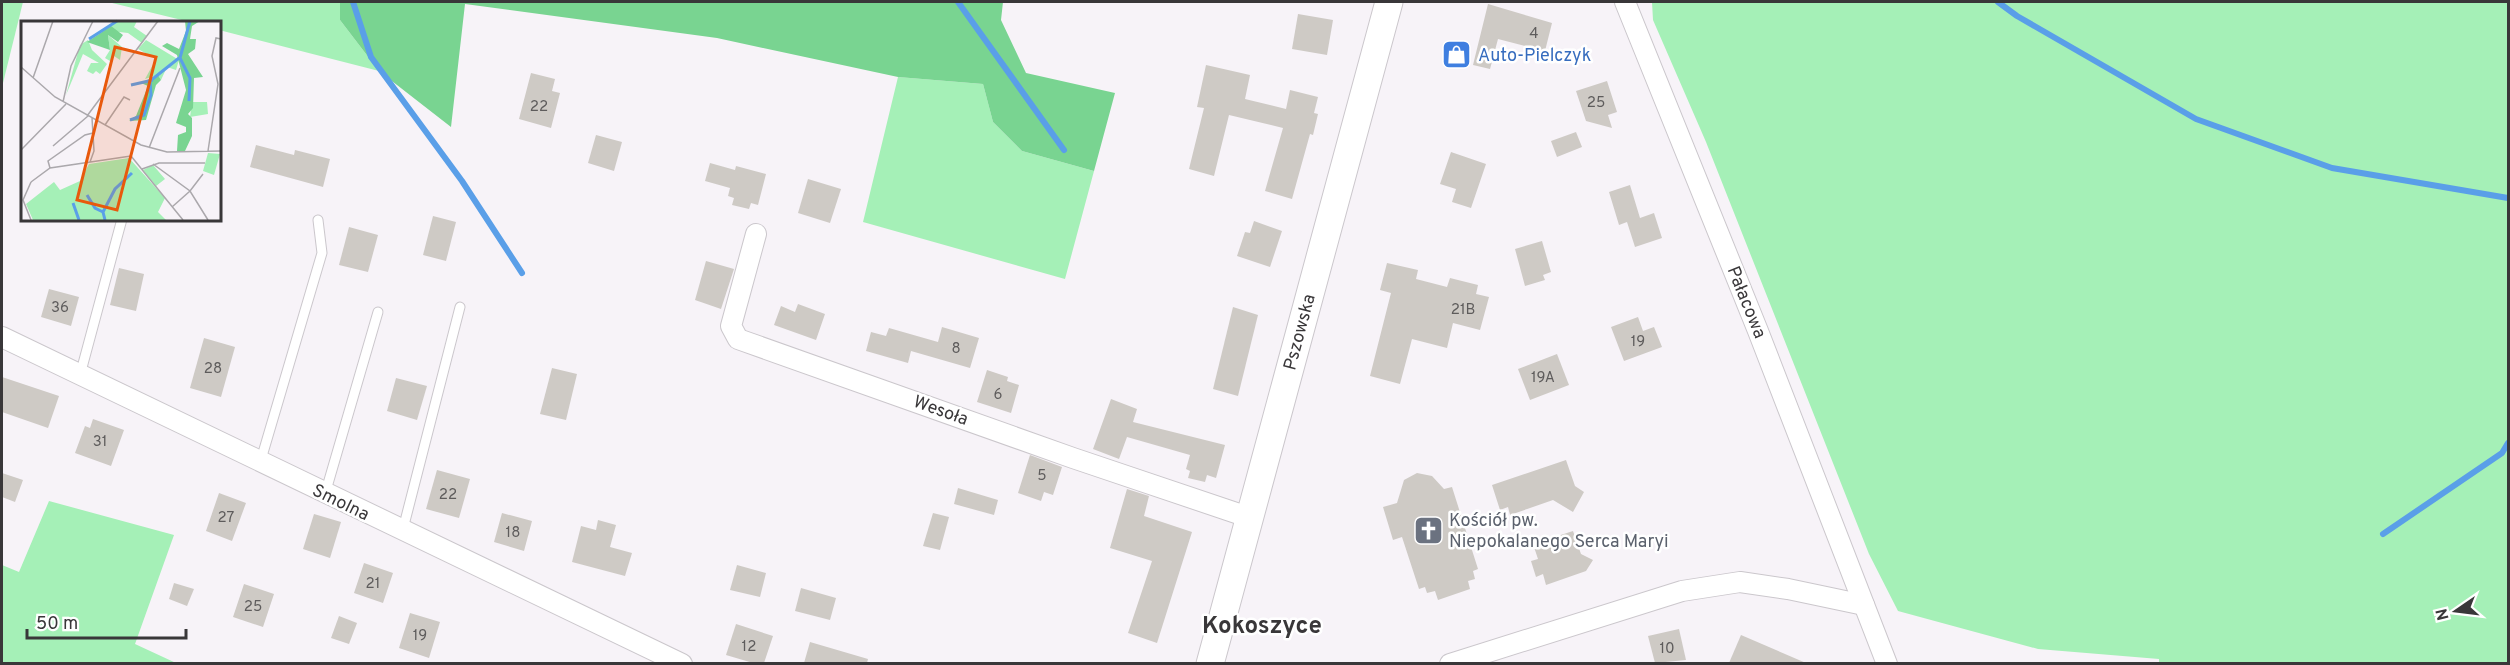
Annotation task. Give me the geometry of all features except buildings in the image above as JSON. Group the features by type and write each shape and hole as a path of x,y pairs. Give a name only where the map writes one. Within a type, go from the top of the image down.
{"main road":[{"name":"Pszowska","path":"1210,663 1389,2"}],"street":[{"name":"Pałacowa","path":"1625,2 1758,331 1887,663"},
{"name":"Wesoła","path":"756,234 731,326 738,339 1073,458 1248,517"},
{"name":"Smolna","path":"2,337 402,532 682,663"},
{"path":"1450,663 1672,594 1740,582 1788,589 1864,605"}],"lane":[{"path":"80,375 122,220"},
{"path":"260,463 321,253 318,220"},
{"path":"402,532 460,307"},
{"path":"325,494 378,312"}],"green space":[{"path":"2,2 23,2 2,87"},
{"path":"108,2 340,2 340,20 379,71 220,30 220,21 186,21"},
{"path":"340,2 1003,2 1001,20 1026,73 1115,93 1094,171 1022,151 993,122 983,84 898,77 717,38 465,4 451,127 379,71 340,20"},
{"path":"1652,2 2508,2 2508,663 2159,663 2159,659 2038,649 1898,611 1869,554 1706,142 1653,20"},
{"path":"898,77 983,84 993,122 1022,151 1094,171 1065,279 863,222"},
{"path":"49,501 174,535 135,644 176,663 2,663 2,565 19,572"}],"waterway":[{"path":"353,2 371,57 462,181 522,273"},
{"path":"958,2 1064,150"},
{"path":"1998,2 2017,16 2196,119 2332,168 2508,198"},
{"path":"2383,534 2502,453 2508,443"}],"place":[{"name":"Auto-Pielczyk","path":"1457,55"},
{"name":"Kościół pw. Niepokalanego Serca Maryi","path":"1428,530"}],"district":[{"name":"Kokoszyce","path":"1262,625"}]}
